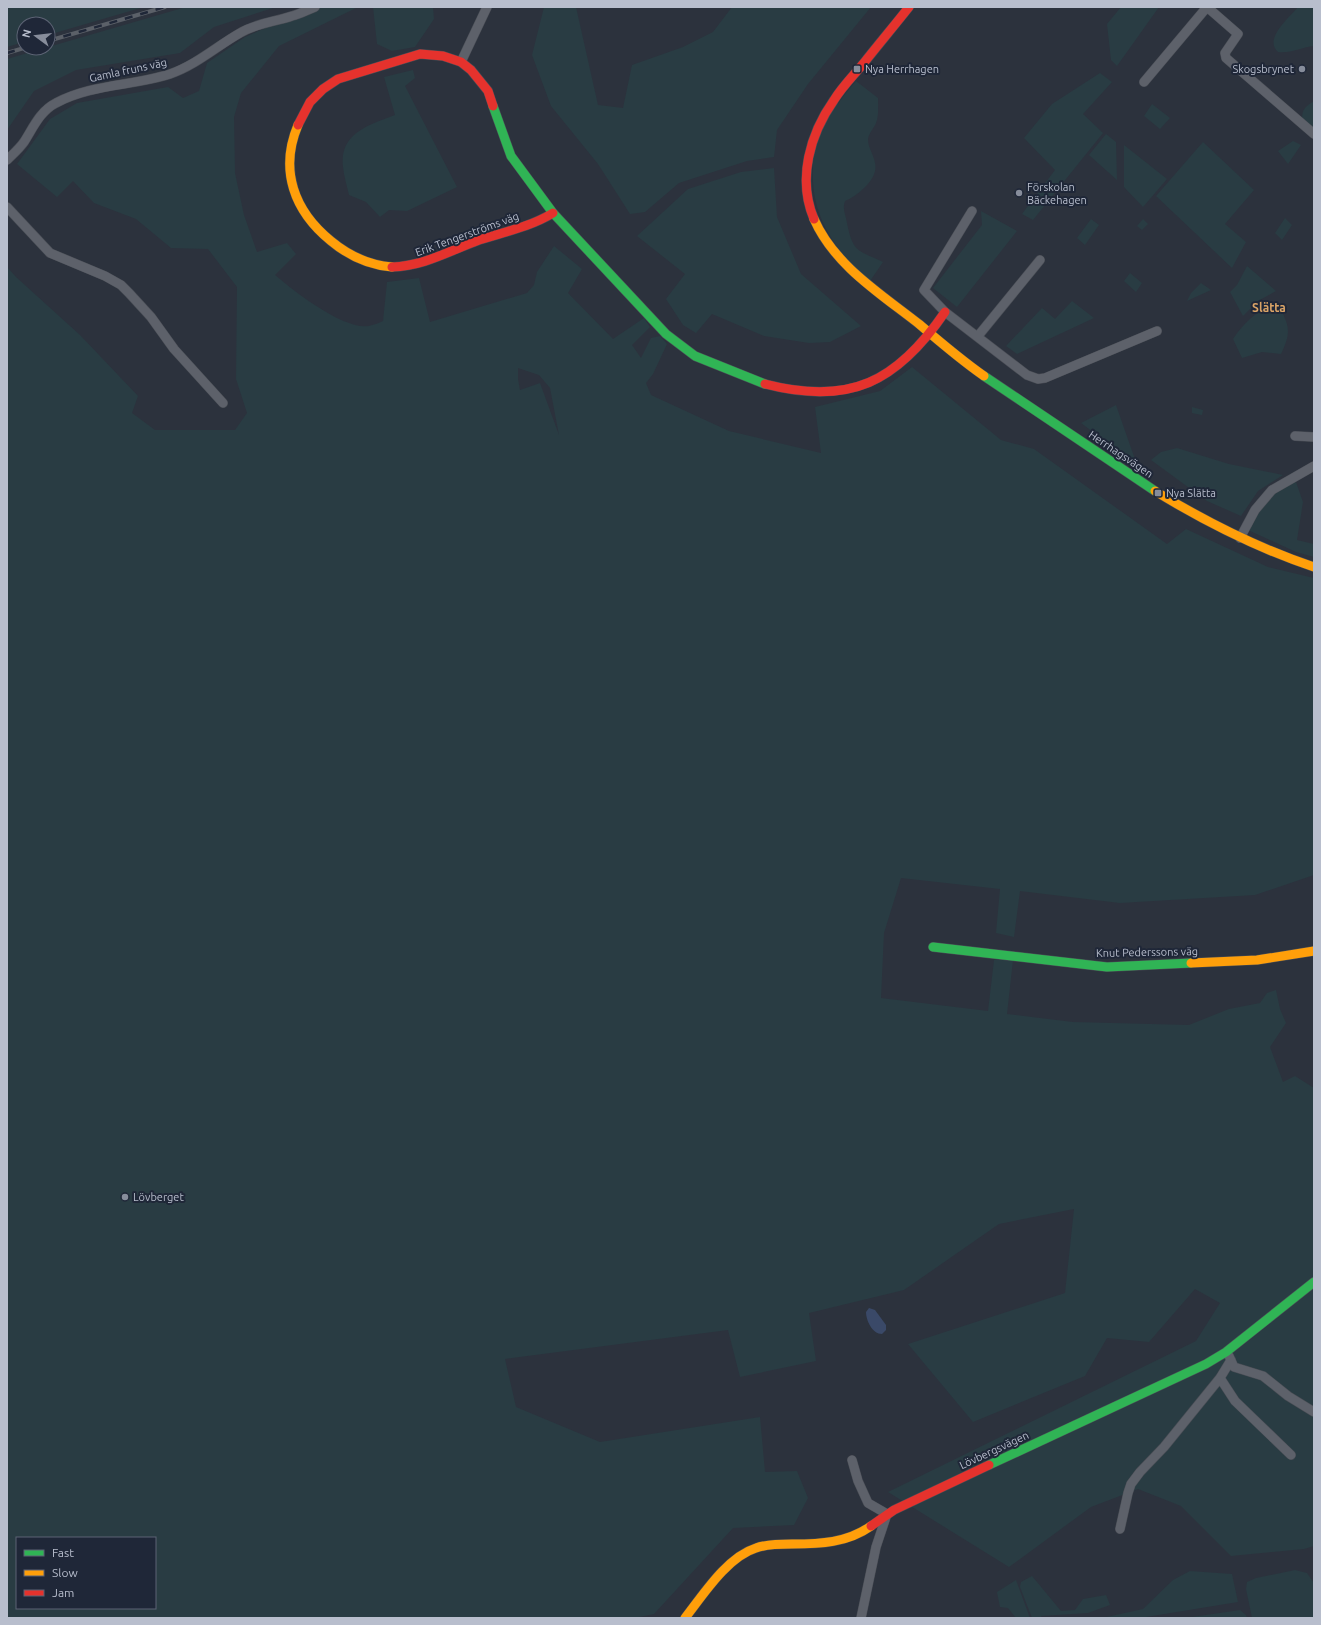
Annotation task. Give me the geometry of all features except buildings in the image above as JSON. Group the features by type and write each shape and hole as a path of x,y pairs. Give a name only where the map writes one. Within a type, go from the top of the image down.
{"street":[{"name":"Gamla fruns väg","path":"7,160 23,144 36,122 48,108 56,103 76,94 99,88 175,72 189,66 241,32 262,24 293,16 315,7"},
{"path":"461,62 487,7"},
{"name":"Herrhagsvägen","path":"909,7 824,113 813,136 810,145 806,174 811,209 820,233 852,270 942,344 999,386 1123,470 1201,519 1275,554 1314,567"},
{"path":"1144,82 1207,7 1238,34 1225,53 1226,58 1314,134"},
{"name":"Erik Tengerströms väg","path":"554,214 541,221 475,242 419,265 392,267 375,265 344,251 322,235 298,204 290,175 290,151 293,135 308,104 318,92 338,79 412,55 431,54 461,62 471,70 488,91 511,156 554,214 673,340 695,356 746,377 781,388 811,392 835,391 856,387 874,380 894,369 914,352 930,333"},
{"path":"7,207 50,253 105,276 125,289 150,317 174,349 223,403"},
{"path":"972,211 924,290 945,312 1027,375 1038,379 1045,378 1157,331"},
{"path":"978,336 1040,260"},
{"path":"930,333 945,312"},
{"path":"1296,436 1314,437"},
{"path":"1240,538 1255,510 1272,490 1314,466"},
{"name":"Knut Pederssons väg","path":"933,947 1107,967 1257,960 1314,951"},
{"name":"Lövbergsvägen","path":"685,1618 725,1571 740,1557 752,1549 766,1545 828,1543 845,1540 860,1533 880,1521 887,1514 1104,1411 1193,1371 1226,1352 1314,1282"},
{"path":"1226,1352 1234,1367 1263,1376 1288,1396 1314,1412"},
{"path":"1120,1529 1128,1493 1136,1477 1164,1447 1220,1378 1231,1360"},
{"path":"1220,1378 1229,1395 1290,1455"},
{"path":"852,1460 858,1482 868,1503 887,1514 876,1547 861,1618"}],"shaded area":[{"path":"7,7 144,7 56,33 56,16 16,16 16,44 7,47"},
{"path":"186,7 276,7 214,27 180,53 76,70 34,91 7,130 7,59 17,56 56,56 56,45"},
{"path":"313,7 358,7 279,46 241,93 234,117 235,173 244,215 257,252 287,243 296,254 275,275 306,299 333,316 358,326 369,326 381,322 383,321 387,282 419,278 430,322 527,293 534,285 537,272 554,246 582,269 568,293 613,339 644,318 650,327 632,345 641,358 651,338 660,336 667,344 653,374 646,383 651,395 729,431 821,453 815,407 880,391 912,367 1001,440 1034,449 1167,544 1186,529 1268,567 1314,578 1314,875 1255,895 1120,903 1020,891 1014,937 996,933 1000,889 901,878 884,933 881,998 988,1011 994,960 1013,960 1007,1014 1073,1022 1189,1025 1229,1009 1260,1003 1267,993 1276,990 1280,1009 1286,1023 1270,1047 1283,1082 1295,1076 1314,1088 1314,1546 1304,1549 1231,1556 1181,1506 1138,1489 1091,1507 1009,1567 888,1492 1196,1341 1220,1303 1195,1289 1149,1342 1107,1338 1085,1376 973,1422 908,1344 1065,1293 1074,1209 999,1224 904,1290 809,1313 816,1361 740,1377 728,1330 505,1359 516,1407 600,1442 760,1417 765,1472 797,1471 808,1498 794,1525 733,1528 654,1614 634,1618 7,1618 7,267 80,335 138,396 132,413 155,430 235,430 247,413 236,379 237,287 208,249 171,248 136,219 94,203 73,181 57,197 17,164 50,119 77,103 168,87 183,98 199,91 207,63 245,37","holes":["518,368 539,375 550,388 559,435 540,383 520,390"]},
{"path":"373,7 433,7 434,19 415,47 392,51 377,44"},
{"path":"544,7 576,7 598,105 623,108 632,65 683,47 713,32 732,7 871,7 808,84 777,130 774,157 747,161 679,183 645,212 630,214 598,164 551,106 532,55"},
{"path":"1121,7 1159,7 1117,66 1111,60 1107,24"},
{"path":"1298,7 1314,7 1314,46 1287,52 1278,52 1274,47 1274,41 1279,28"},
{"path":"413,70 415,78 405,86 457,187 407,211 389,210 380,217 366,202 349,195 343,171 343,155 351,138 358,132 366,127 395,115 384,77"},
{"path":"1100,73 1112,82 1083,114 1103,133 1033,220 1022,214 1055,170 1024,138 1052,104"},
{"path":"856,81 878,98 877,120 868,139 875,169 874,175 866,186 845,201 844,210 849,233 854,245 862,252 883,262 870,281 845,256 826,230 815,200 813,183 813,154 817,135 836,106"},
{"path":"1314,101 1314,129 1302,118 1305,108"},
{"path":"1152,104 1170,118 1160,129 1144,116"},
{"path":"1106,134 1116,142 1117,180 1089,155"},
{"path":"1293,141 1301,145 1288,164 1278,151"},
{"path":"1203,142 1254,190 1225,224 1246,242 1232,268 1156,196"},
{"path":"1124,145 1167,179 1143,207 1124,187"},
{"path":"774,168 777,217 801,274 861,326 830,342 809,343 764,336 712,314 696,333 683,325 666,299 685,274 637,236 688,189 741,172"},
{"path":"981,211 1017,231 957,307 933,288 982,225"},
{"path":"1285,218 1292,225 1282,240 1275,233"},
{"path":"1091,219 1099,225 1085,245 1077,238"},
{"path":"1143,219 1148,224 1142,230 1137,226"},
{"path":"1247,266 1276,291 1258,301 1243,316 1230,292 1237,285"},
{"path":"1130,273 1142,283 1136,292 1124,281"},
{"path":"1201,283 1211,290 1187,301 1191,293"},
{"path":"1072,301 1094,318 1017,354 1006,346 1042,308 1055,319"},
{"path":"1277,301 1288,327 1287,339 1281,354 1262,352 1242,358 1233,339 1252,317"},
{"path":"1116,405 1137,465 1081,423"},
{"path":"1192,407 1203,410 1202,415 1192,413"},
{"path":"1177,448 1229,464 1283,475 1258,491 1241,516 1207,501 1151,460 1161,452"},
{"path":"1296,482 1303,502 1297,540 1314,544 1314,557 1296,552 1248,530 1263,502 1278,489"},
{"path":"1295,1570 1307,1573 1314,1583 1314,1618 1252,1618 1246,1589 1247,1582 1256,1578"},
{"path":"1190,1571 1232,1574 1238,1602 1140,1618 1102,1618 1143,1609 1173,1580"},
{"path":"1032,1576 1061,1611 1075,1610 1083,1599 1106,1595 1110,1605 1088,1613 1032,1618 1020,1587 1021,1582"},
{"path":"1016,1580 1030,1618 1016,1618 1008,1608 1000,1607 997,1592"},
{"path":"1240,1610 1246,1615 1247,1618 1185,1618"}],"water":[{"path":"869,1308 875,1310 886,1325 886,1330 882,1334 875,1332 868,1322 866,1312"}],"railway":[{"path":"56,39 165,7"},
{"path":"7,53 16,50"}],"traffic: fast":[{"path":"493,106 511,156 553,213 666,334 695,356 765,384"},
{"path":"984,376 1155,491"},
{"path":"933,947 1107,967 1191,963"},
{"path":"989,1465 1206,1364 1226,1352 1314,1282"}],"traffic: slow":[{"path":"298,125 292,142 290,174 299,203 308,217 331,241 345,251 367,262 392,267"},
{"path":"814,219 834,251 860,278 984,376"},
{"path":"1155,491 1232,534 1293,560 1314,567"},
{"path":"1191,963 1257,960 1314,951"},
{"path":"685,1618 716,1578 735,1560 745,1553 756,1548 769,1545 813,1544 843,1539 862,1532 871,1526"}],"traffic: jam":[{"path":"814,219 809,204 807,173 809,157 818,127 840,91 909,7"},
{"path":"298,125 310,102 323,89 338,79 420,54 443,56 461,62 471,70 488,91 493,106"},
{"path":"392,267 426,261 479,240 526,226 553,213"},
{"path":"765,384 795,390 822,392 847,389 869,382 889,371 909,356 927,336 945,312"},
{"path":"871,1526 894,1510 989,1465"}],"place":[{"name":"Nya Herrhagen","path":"857,69"},
{"name":"Skogsbrynet","path":"1302,69"},
{"name":"Förskolan Bäckehagen","path":"1019,193"},
{"name":"Nya Slätta","path":"1158,493"},
{"name":"Lövberget","path":"125,1197"}],"district":[{"name":"Slätta","path":"1269,307"}]}
